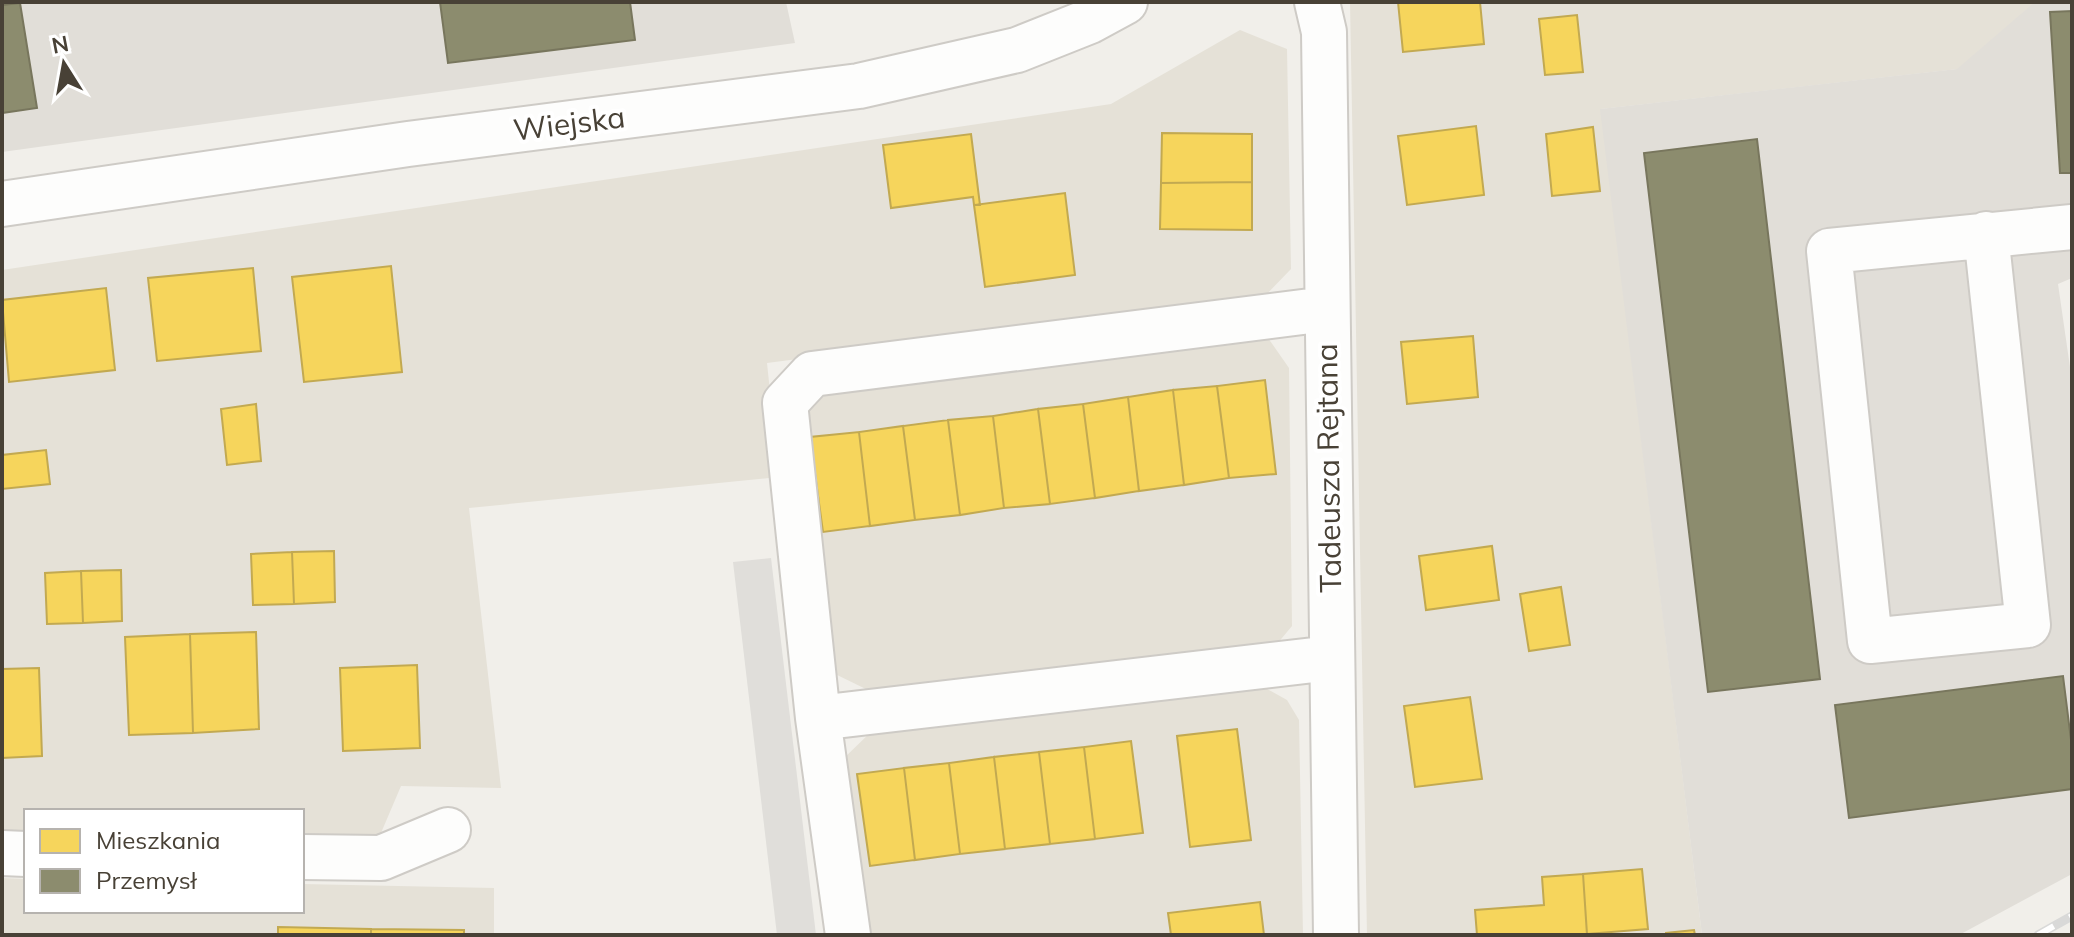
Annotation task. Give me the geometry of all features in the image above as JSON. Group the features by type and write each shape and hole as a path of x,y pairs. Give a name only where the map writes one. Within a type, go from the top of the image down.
{"street":[{"name":"Wiejska","path":"2,204 408,144 859,86 1017,50 1090,21 1125,2"},
{"name":"Tadeusza Rejtana","path":"1317,2 1324,32 1336,935"},
{"path":"1986,234 2028,625 1870,641 1829,251 1986,234 2072,227"},
{"path":"848,935 818,718 785,403 812,374 1326,309"},
{"path":"818,718 1331,658"},
{"path":"304,857 381,858 448,830"},
{"path":"2,853 24,854"}],"shaded area":[{"path":"2,2 786,2 795,43 2,152"},
{"path":"1350,2 2042,2 1958,69 1601,109 1702,935 1367,935"},
{"path":"2035,2 2072,2 2072,278 2058,284 2072,381 2072,874 1959,935 1702,935 1600,109 1957,69"},
{"path":"1240,30 1287,49 1291,269 1262,299 767,363 779,477 469,508 501,788 401,786 378,840 304,840 304,809 24,809 24,837 2,837 2,270 1111,104"},
{"path":"1268,338 1289,368 1292,626 1277,644 874,693 831,672 802,419 827,393"},
{"path":"771,558 816,935 777,935 733,562"},
{"path":"1260,685 1287,700 1299,720 1303,935 864,935 842,760 873,730"},
{"path":"2,878 24,879 24,913 304,913 304,884 494,888 494,935 2,935"}],"building: Mieszkania":[{"path":"1398,2 1480,2 1484,44 1403,52"},
{"path":"1577,15 1583,72 1545,75 1539,19"},
{"path":"1476,126 1484,195 1407,205 1398,136"},
{"path":"1593,127 1600,191 1552,196 1546,134"},
{"path":"1162,133 1252,134 1252,182 1161,183"},
{"path":"971,134 980,205 974,205 973,197 891,208 883,145"},
{"path":"1252,182 1252,230 1160,229 1161,183"},
{"path":"1065,193 1075,275 985,287 974,205"},
{"path":"391,266 402,372 304,382 292,277"},
{"path":"253,268 261,351 157,361 148,278"},
{"path":"106,288 115,370 9,382 2,300"},
{"path":"1473,336 1478,397 1407,404 1401,342"},
{"path":"1265,380 1276,474 1229,478 1217,386"},
{"path":"1217,386 1229,478 1184,485 1173,390"},
{"path":"1173,390 1184,485 1139,491 1128,397"},
{"path":"1128,397 1139,491 1095,498 1083,404"},
{"path":"256,404 261,461 227,465 221,409"},
{"path":"1083,404 1095,498 1050,504 1038,409"},
{"path":"1038,409 1050,504 1004,508 993,416"},
{"path":"993,416 1004,508 960,515 948,420"},
{"path":"948,420 960,515 915,520 903,426"},
{"path":"903,426 915,520 870,526 859,432"},
{"path":"859,432 870,526 823,532 810,437"},
{"path":"46,450 50,484 2,489 2,455"},
{"path":"1492,546 1499,600 1426,610 1419,556"},
{"path":"334,551 335,602 294,604 292,552"},
{"path":"292,552 294,604 253,605 251,554"},
{"path":"121,570 122,621 83,623 81,571"},
{"path":"81,571 83,623 47,624 45,573"},
{"path":"1561,587 1570,645 1529,651 1520,594"},
{"path":"256,632 259,729 193,733 190,634"},
{"path":"190,634 193,733 129,735 125,637"},
{"path":"417,665 420,748 343,751 340,668"},
{"path":"39,668 42,756 2,758 2,669"},
{"path":"1470,697 1482,779 1415,787 1404,706"},
{"path":"1237,729 1251,840 1190,847 1177,736"},
{"path":"1131,741 1143,833 1095,839 1084,747"},
{"path":"1084,747 1095,839 1050,844 1039,752"},
{"path":"1039,752 1050,844 1005,849 994,757"},
{"path":"994,757 1005,849 960,854 949,763"},
{"path":"949,763 960,854 915,860 904,768"},
{"path":"904,768 915,860 870,866 857,774"},
{"path":"1642,869 1648,929 1587,934 1583,874"},
{"path":"1583,874 1587,935 1477,935 1475,910 1544,905 1542,877"},
{"path":"1260,902 1264,935 1171,935 1168,913"},
{"path":"278,927 371,929 371,935 278,935"},
{"path":"371,929 464,930 464,935 371,935"},
{"path":"1694,930 1695,935 1666,935 1666,933"}],"building: Przemysł":[{"path":"440,2 630,2 635,40 448,63"},
{"path":"20,3 37,108 2,113 2,5"},
{"path":"2072,11 2072,173 2060,173 2050,12"},
{"path":"1757,139 1820,679 1708,692 1644,153"},
{"path":"2063,676 2072,748 2072,789 1849,818 1835,705"}],"railway":[{"path":"2038,935 2072,916"}]}
